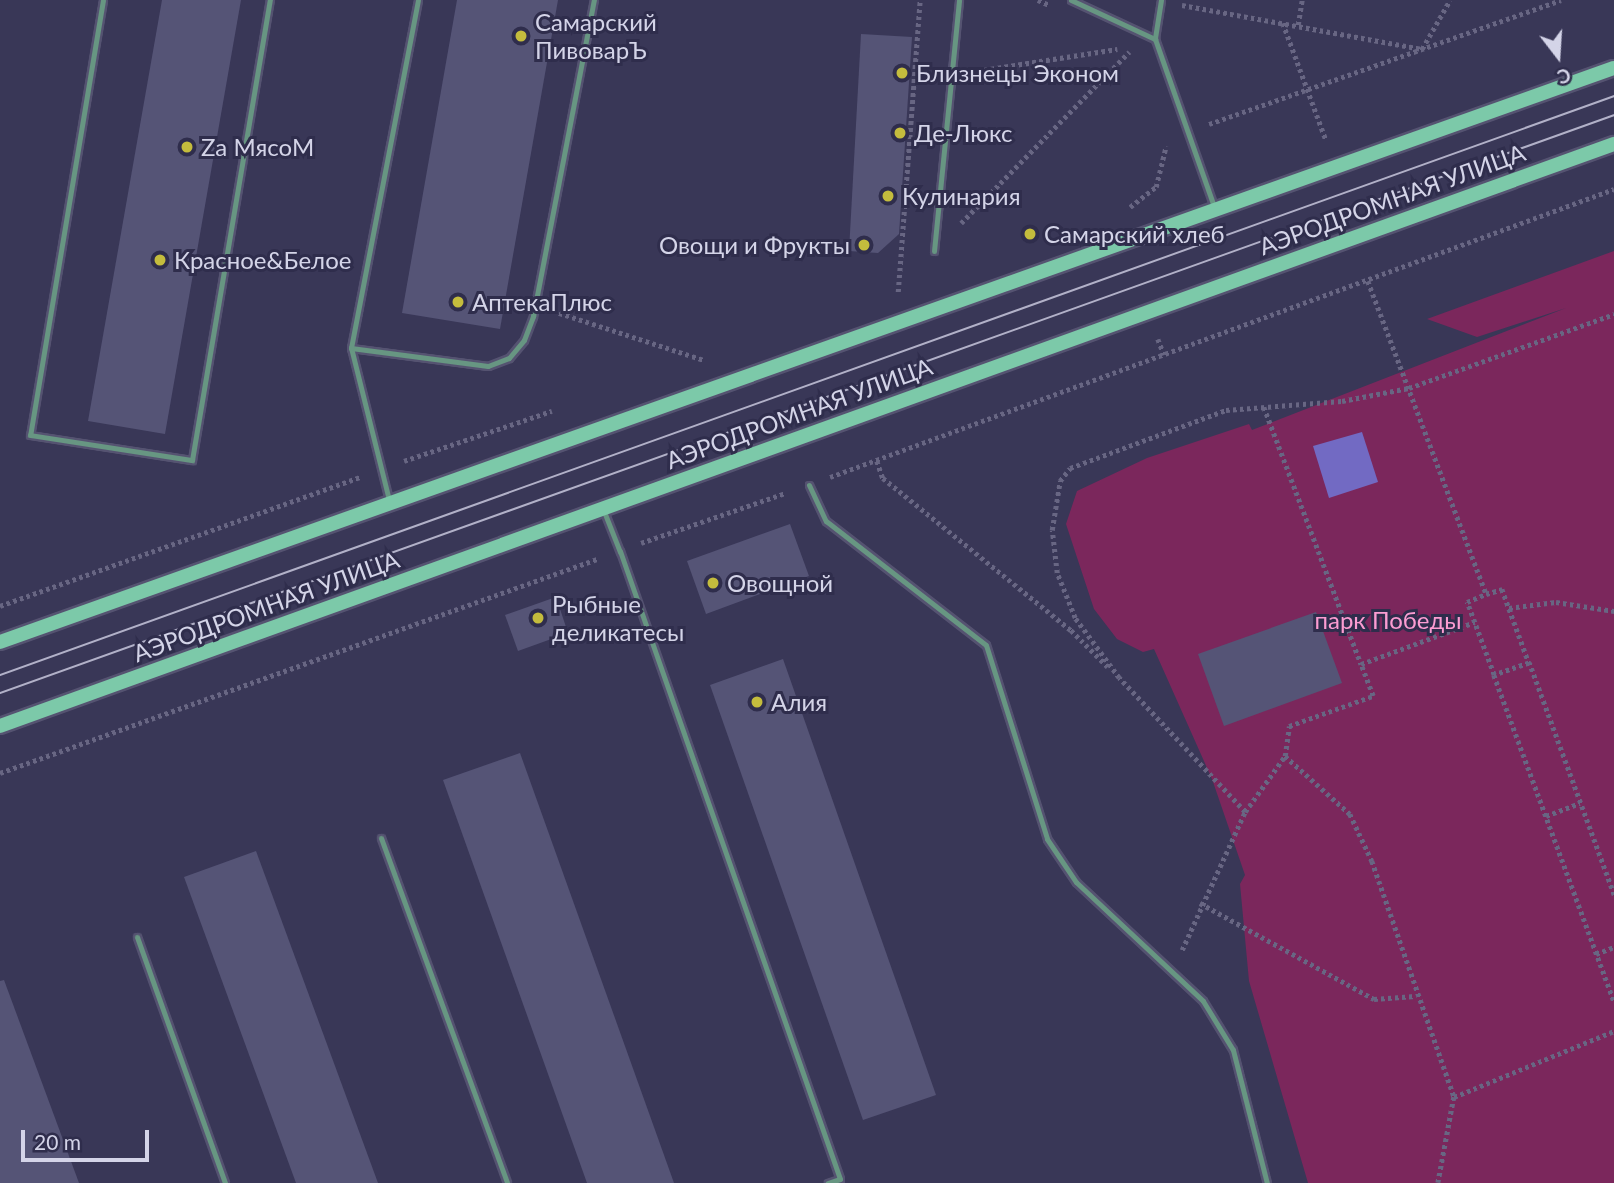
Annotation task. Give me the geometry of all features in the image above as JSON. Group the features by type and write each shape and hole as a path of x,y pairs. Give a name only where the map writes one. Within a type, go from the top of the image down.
{"main road":[{"name":"АЭРОДРОМНАЯ УЛИЦА","path":"0,642 1216,212 1614,68"},
{"name":"АЭРОДРОМНАЯ УЛИЦА","path":"0,726 1614,144"}],"lane":[{"path":"103,0 30,435 192,460 270,0"},
{"path":"390,503 351,348 418,0"},
{"path":"351,348 488,366 509,358 524,341 535,305 594,0"},
{"path":"934,251 959,0"},
{"path":"1071,0 1154,38"},
{"path":"1161,1 1154,38 1216,212"},
{"path":"809,485 827,521 986,645 1047,839 1076,882 1203,1001 1233,1050 1267,1183"},
{"path":"603,508 841,1181 828,1183"},
{"path":"620,551 622,558"},
{"path":"381,838 507,1183"},
{"path":"137,937 225,1183"}],"path":[{"path":"898,295 920,0"},
{"path":"1298,25 1302,0"},
{"path":"1422,49 1450,0"},
{"path":"1124,212 1156,187 1168,138 1561,0"},
{"path":"1161,1 1422,49"},
{"path":"1283,22 1336,168"},
{"path":"914,82 1135,46 934,251"},
{"path":"0,773 877,461 1614,189"},
{"path":"1368,281 1486,594"},
{"path":"885,299 910,291"},
{"path":"535,305 705,360"},
{"path":"1119,678 1075,618 1057,573 1052,530 1060,481 1070,468 1226,410 1342,401 1409,388 1614,314"},
{"path":"692,364 718,355"},
{"path":"0,607 382,469 564,407"},
{"path":"1172,973 1200,903 1245,811 1285,756 1289,726 1373,696 1264,407"},
{"path":"877,461 883,478 1071,630 1245,811"},
{"path":"1614,895 1502,589 1467,602 1614,1002"},
{"path":"1509,608 1556,602 1614,611"},
{"path":"1361,664 1475,622"},
{"path":"1494,675 1529,663"},
{"path":"1285,756 1350,814 1372,861 1415,996 1454,1097 1438,1183"},
{"path":"1546,816 1580,803"},
{"path":"1200,903 1374,999 1415,996"},
{"path":"1596,954 1614,947"},
{"path":"1454,1097 1614,1031"}],"green space":[{"name":"парк Победы","path":"1614,251 1614,1183 1308,1183 1249,981 1240,884 1245,875 1212,779 1154,649 1143,652 1117,639 1094,609 1066,524 1077,491 1147,458 1249,424 1252,430 1566,308 1477,337 1427,319"}],"shaded area":[{"path":"1362,432 1378,482 1329,498 1313,446"}],"building":[{"path":"162,0 241,0 165,434 88,421"},
{"path":"457,0 558,0 500,329 402,313"},
{"path":"861,34 912,37 899,234 878,253 849,251"},
{"path":"790,524 809,576 706,614 687,561"},
{"path":"556,597 568,633 518,651 505,615"},
{"path":"1316,612 1342,683 1224,726 1198,654"},
{"path":"783,659 936,1095 863,1120 710,685"},
{"path":"520,753 674,1183 587,1183 443,780"},
{"path":"256,851 378,1183 296,1183 184,877"},
{"path":"4,980 79,1183 0,1183 0,981"}],"tram line":[{"path":"0,675 1614,96"},
{"path":"0,693 1614,115"}],"place":[{"name":"Самарский ПивоварЪ","path":"521,36"},
{"name":"Близнецы Эконом","path":"902,73"},
{"name":"Де-Люкс","path":"900,133"},
{"name":"Za МясоМ","path":"187,147"},
{"name":"Кулинария","path":"888,196"},
{"name":"Самарский хлеб","path":"1030,234"},
{"name":"Овощи и Фрукты","path":"864,245"},
{"name":"Красное&Белое","path":"160,260"},
{"name":"АптекаПлюс","path":"458,302"},
{"name":"Овощной","path":"713,583"},
{"name":"Рыбные деликатесы","path":"538,618"},
{"name":"Алия","path":"757,702"}]}
